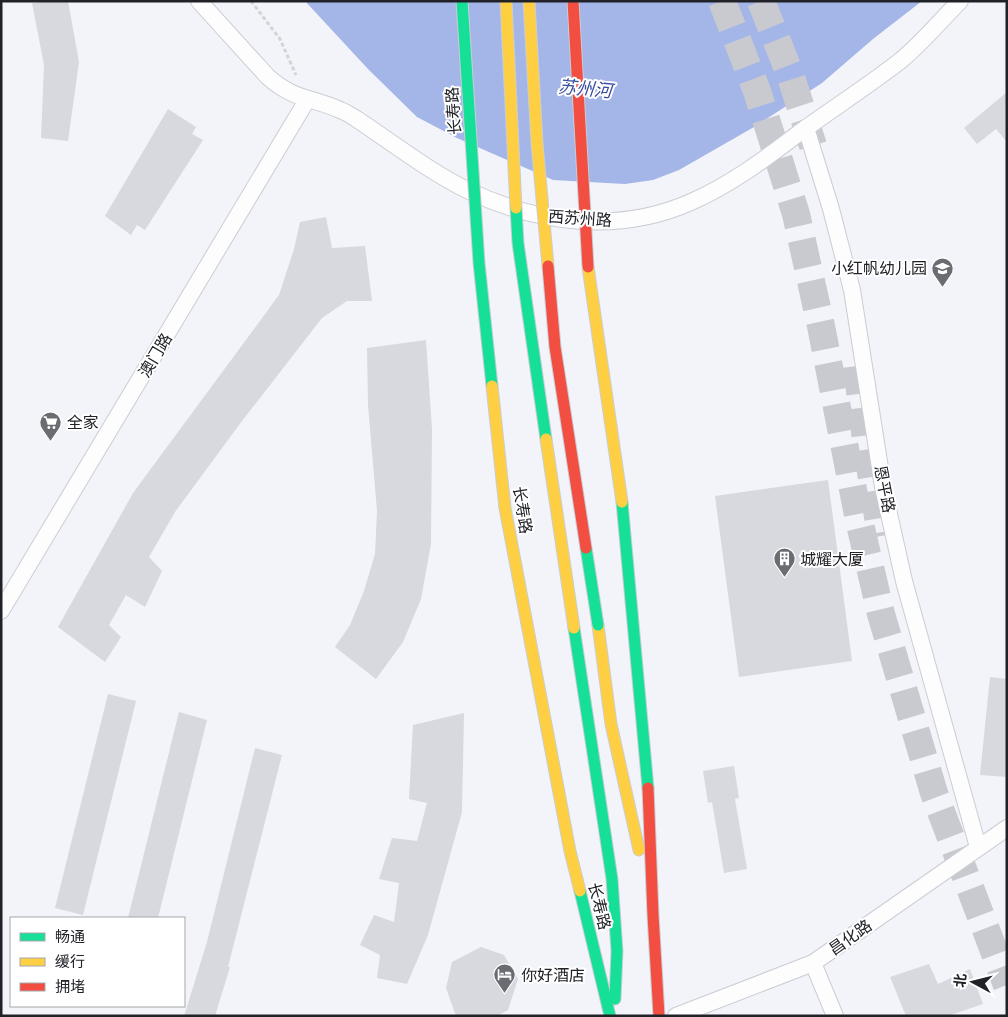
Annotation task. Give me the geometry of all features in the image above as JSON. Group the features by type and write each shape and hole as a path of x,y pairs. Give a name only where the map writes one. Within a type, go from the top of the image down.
{"main road":[{"name":"长寿路","path":"462,1 479,263 505,508 570,852 610,1016"},
{"name":"长寿路","path":"506,1 518,243 612,879 617,951 615,1016"},
{"path":"529,1 537,143 555,347 598,625 611,724 653,915"},
{"path":"573,1 589,279 622,502 648,779 653,915 660,1016"}],"street":[{"name":"西苏州路","path":"199,1 274,82 291,94 329,106 352,116 441,175 469,190 523,211 563,220 587,222 612,222 657,214 691,202 725,184 757,164 901,60 960,1"},
{"name":"澳门路","path":"1,610 308,100"},
{"name":"恩平路","path":"806,128 831,209 852,290 883,487 904,581 978,848"},
{"name":"昌化路","path":"676,1016 813,963 1007,828"},
{"path":"813,963 835,1016"}],"path":[{"path":"251,1 280,39 308,100"}],"water":[{"name":"苏州河","path":"305,1 922,1 873,39 822,83 754,127 679,170 653,180 625,184 553,180 457,138 417,117 368,69"}],"building":[{"path":"68,1 79,62 68,141 41,138 44,65 32,3"},
{"path":"1007,92 1007,142 996,129 977,144 964,128"},
{"path":"168,109 196,127 192,134 203,140 145,230 137,225 131,235 105,216"},
{"path":"326,217 332,248 365,246 372,301 347,301 322,318 239,425 175,512 149,557 162,571 145,607 126,595 109,625 121,637 105,662 58,627 133,493 279,295 294,249 300,222"},
{"path":"426,340 432,429 431,544 421,599 403,642 376,679 335,647 350,625 364,591 375,554 377,511 368,405 367,348"},
{"name":"城耀大厦","path":"828,480 852,661 739,677 715,496"},
{"path":"990,677 1007,679 1007,777 980,775"},
{"path":"108,694 136,701 83,915 55,908"},
{"path":"179,712 207,720 158,917 128,917"},
{"path":"464,713 462,812 428,935 407,984 377,978 380,955 360,945 374,915 394,922 399,883 379,879 392,838 417,841 427,803 409,799 413,725"},
{"path":"255,748 282,755 228,967 230,967 215,1016 184,1016 207,942"},
{"path":"734,766 739,798 735,799 747,869 724,873 712,802 708,803 703,771"},
{"path":"481,947 504,955 518,979 508,1010 497,1016 456,1016 446,988 452,962"},
{"path":"929,964 938,984 970,969 983,1004 948,1016 906,1016 890,977"}],"tunnel":[{"path":"722,1 757,91 796,214 821,326 859,520 881,614 934,793 1007,985"},
{"path":"761,1 790,74 816,155"},
{"path":"857,366 881,536"}],"traffic: fast":[{"path":"462,1 479,263 492,386"},
{"path":"516,208 518,243 546,439"},
{"path":"622,502 648,788"},
{"path":"586,548 598,625"},
{"path":"574,628 612,879 617,951 615,999"},
{"path":"580,891 610,1016"}],"traffic: slow":[{"path":"506,1 516,208"},
{"path":"529,1 537,143 548,266"},
{"path":"588,267 622,502"},
{"path":"492,386 505,508"},
{"path":"546,439 574,628"},
{"path":"505,508 570,851 580,891"},
{"path":"598,625 611,724 639,850"}],"traffic: jam":[{"path":"573,1 588,267"},
{"path":"548,266 555,347 586,548"},
{"path":"648,788 659,1016"}],"place":[{"name":"小红帆幼儿园","path":"943,287"},
{"name":"全家","path":"51,441"},
{"name":"城耀大厦","path":"784,578"},
{"name":"你好酒店","path":"505,994"}]}
